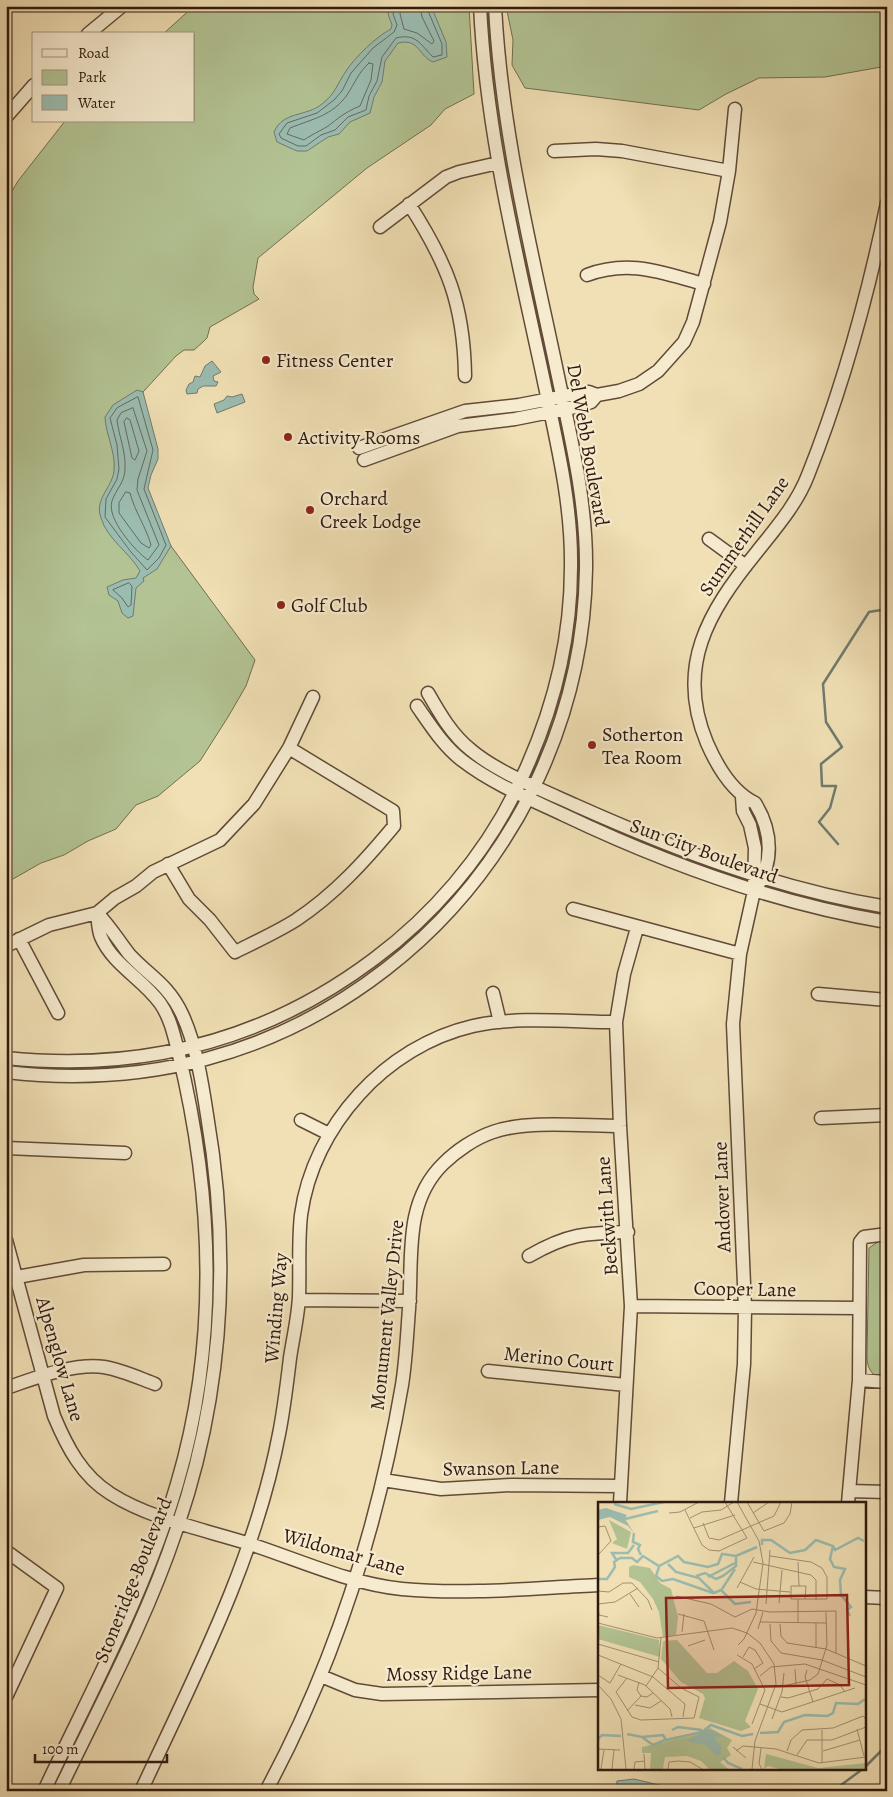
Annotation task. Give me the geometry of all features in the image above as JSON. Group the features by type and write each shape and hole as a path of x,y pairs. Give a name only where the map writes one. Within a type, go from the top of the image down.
{"street":[{"path":"90,32 122,6"},
{"name":"Del Webb Boulevard","path":"6,1058 86,1062 138,1058 178,1051 245,1032 293,1010 340,984 385,951 422,918 458,880 480,850 522,779 551,704 569,616 571,568 569,516 548,399 498,163 485,70 480,6"},
{"name":"Del Webb Boulevard","path":"6,1072 86,1077 140,1073 182,1066 250,1045 301,1022 341,1000 396,961 433,928 469,889 492,858 535,785 565,708 579,647 585,592 584,516 565,409 512,159 499,68 494,6"},
{"path":"6,117 32,87"},
{"path":"364,460 458,426 550,412 591,402 597,395 638,384 658,371 672,358 684,342 693,322 720,222 729,171 735,109"},
{"path":"554,151 622,151 729,171"},
{"path":"380,228 446,177 498,163"},
{"name":"Summerhill Lane","path":"754,891 759,876 754,841 750,825 743,811 742,797 712,753 701,727 695,702 694,675 699,644 709,619 790,508 807,478 821,441 870,283 887,202"},
{"path":"409,204 433,240 448,274 462,324 465,376"},
{"path":"587,275 603,269 625,266 647,268 704,284"},
{"path":"359,448 465,411 508,406 589,392 597,395"},
{"path":"709,539 746,566"},
{"name":"Sun City Boulevard","path":"428,694 451,730 470,750 481,758 522,779 671,847 817,893 887,907"},
{"path":"6,946 49,925 97,914 116,898 168,864 220,840 254,804 289,748 312,697"},
{"name":"Sun City Boulevard","path":"417,706 440,739 462,761 516,791 665,860 754,891 814,907 887,922"},
{"path":"168,864 189,899 210,920 235,952 294,921 327,898 357,870 394,826 393,811 289,748"},
{"name":"Andover Lane","path":"731,1502 744,1364 745,1308 733,1024 740,954 754,891"},
{"path":"573,909 637,928 740,954"},
{"name":"Stoneridge Boulevard","path":"44,1791 173,1519 201,1448 210,1409 219,1330 221,1251 216,1181 203,1091 193,1047 182,1015 173,997 162,982 130,955 112,928 97,914"},
{"name":"Stoneridge Boulevard","path":"59,1791 150,1600 173,1519 195,1407 207,1291 206,1212 202,1173 196,1132 170,1020 162,1005 107,948 100,935 97,914"},
{"name":"Beckwith Lane","path":"620,1502 631,1306 616,1022 624,974 637,928"},
{"path":"19,939 58,1013"},
{"path":"493,993 500,1022"},
{"path":"818,994 887,1000"},
{"name":"Winding Way","path":"141,1791 212,1639 250,1544 280,1434 299,1300 301,1215 311,1173 328,1134 366,1088 392,1065 413,1051 466,1028 500,1022 616,1022"},
{"path":"821,1118 887,1114"},
{"path":"301,1120 328,1134"},
{"name":"Monument Valley Drive","path":"266,1791 322,1676 384,1480 402,1383 410,1301 410,1240 416,1212 425,1190 442,1165 466,1146 492,1132 521,1126 620,1126"},
{"path":"6,1148 125,1153"},
{"path":"528,1256 554,1241 585,1233 628,1232"},
{"path":"887,1234 864,1237 860,1242 859,1380 848,1497 887,1492"},
{"name":"Alpenglow Lane","path":"6,1240 54,1416 64,1442 76,1462 93,1480 111,1494 173,1519"},
{"path":"17,1277 84,1265 164,1264"},
{"path":"299,1300 410,1301"},
{"name":"Cooper Lane","path":"631,1306 859,1308"},
{"path":"6,1388 44,1376 84,1367 104,1367 155,1384"},
{"name":"Merino Court","path":"488,1371 626,1385"},
{"path":"859,1380 887,1382"},
{"name":"Swanson Lane","path":"384,1480 441,1489 511,1486 620,1486"},
{"name":"Wildomar Lane","path":"173,1519 354,1579 400,1589 431,1591 598,1585"},
{"path":"6,1551 57,1588 6,1697"},
{"path":"866,1597 887,1598"},
{"name":"Mossy Ridge Lane","path":"322,1676 355,1690 382,1694 598,1690"}],"green space":[{"path":"194,6 469,6 474,94 445,109 431,125 367,168 258,258 253,287 254,294 259,299 210,327 207,338 203,342 194,350 184,350 176,356 143,392 136,490 171,546 255,660 246,686 200,761 158,796 136,805 116,829 88,841 64,855 41,863 6,883 6,201 18,181 64,122 195,122 195,32 165,32"},
{"path":"506,6 887,6 887,66 825,77 759,78 699,110 525,88 512,65 513,40"},
{"path":"879,1241 887,1241 887,1376 874,1375 869,1368 867,1358 869,1248"}],"water":[{"path":"390,6 431,6 446,42 447,57 433,62 424,56 415,45 405,42 398,43 385,61 382,82 374,97 370,113 350,122 339,134 328,137 307,151 297,151 277,142 274,132 278,125 289,117 316,108 327,100 355,59 385,32 391,29 392,25 388,14"},
{"path":"212,361 221,372 213,376 214,381 218,382 216,386 203,386 198,389 197,393 187,394 186,390 189,384 193,382 195,376 200,377 205,366"},
{"path":"137,390 143,392 158,449 158,459 148,488 171,546 157,569 143,578 144,581 136,588 133,616 128,618 122,613 118,601 109,595 107,587 123,580 136,578 140,571 108,533 99,511 114,471 114,457 105,417 113,405"},
{"path":"242,394 245,402 217,413 214,404 224,400 227,396 232,397"},
{"path":"634,1779 680,1791 616,1791 617,1781"}],"waterway":[{"path":"838,844 819,822 830,808 836,786 822,786 821,764 842,747 826,722 823,684 869,612 887,609"},
{"path":"866,1766 887,1745"},
{"path":"833,1791 861,1770"}],"place":[{"name":"Fitness Center","path":"266,360"},
{"name":"Activity Rooms","path":"288,437"},
{"name":"Orchard Creek Lodge","path":"310,510"},
{"name":"Golf Club","path":"281,605"},
{"name":"Sotherton Tea Room","path":"592,745"}]}
